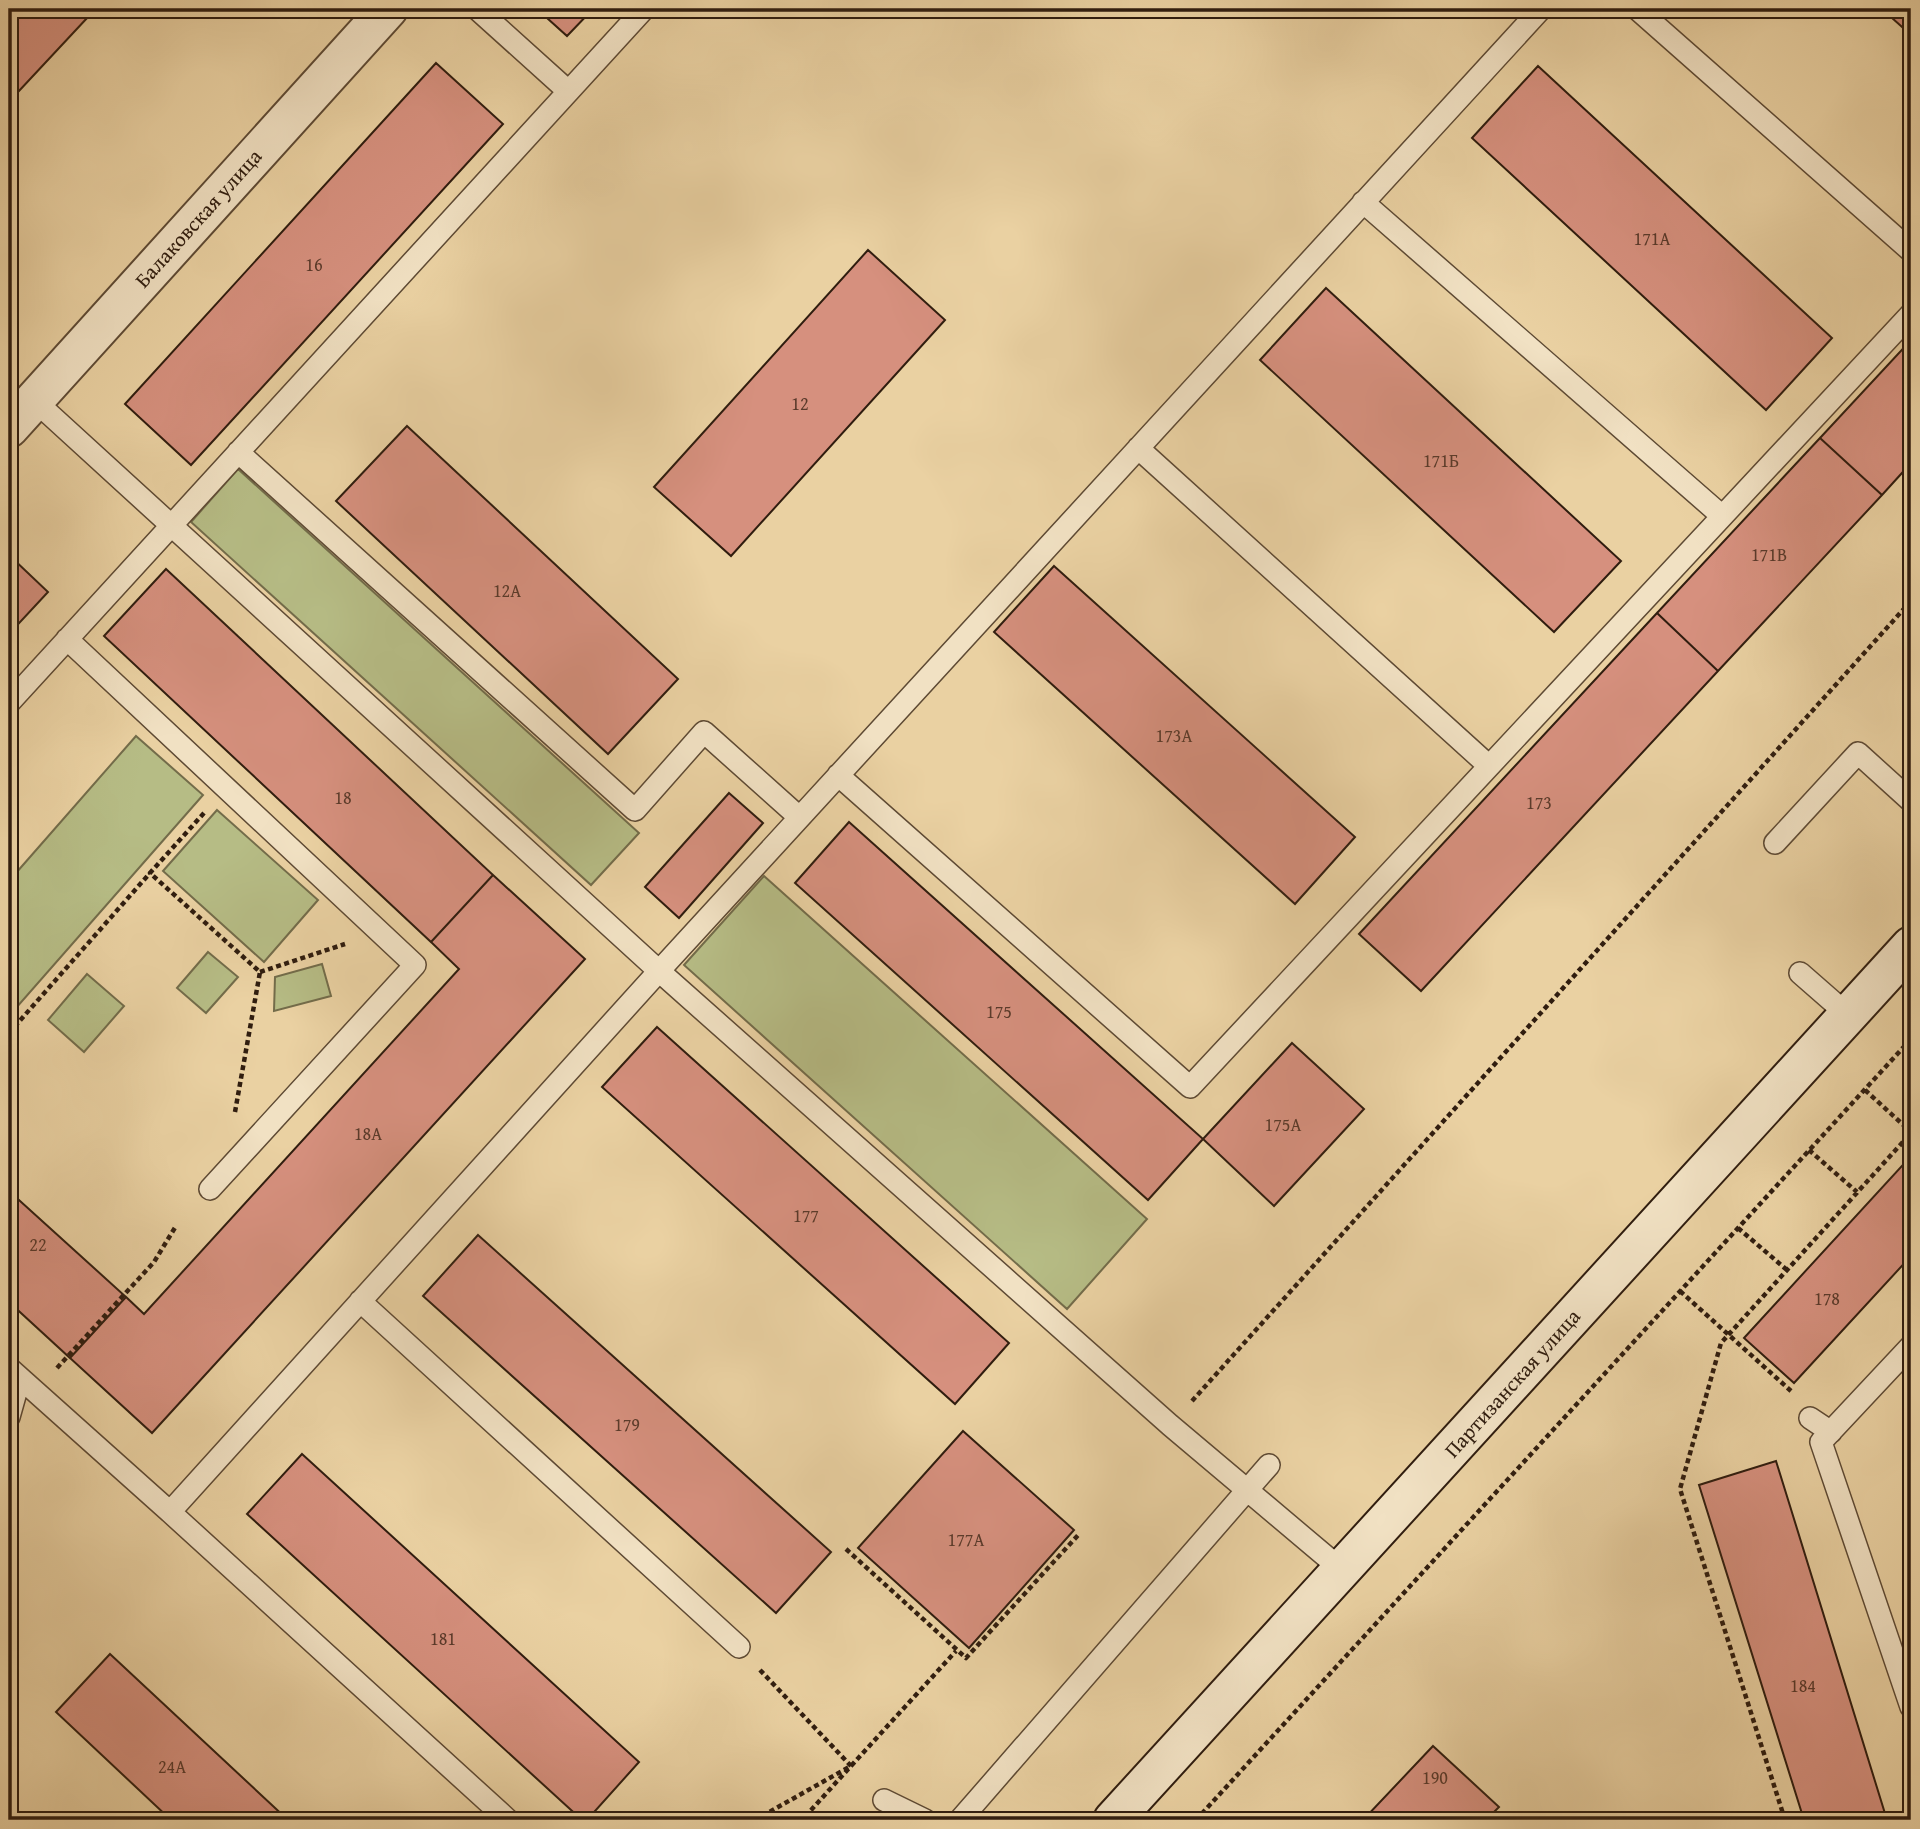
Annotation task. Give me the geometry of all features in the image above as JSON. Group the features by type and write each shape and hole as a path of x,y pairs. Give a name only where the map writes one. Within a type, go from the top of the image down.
{"street":[{"name":"Балаковская улица","path":"21,414 388,9"},
{"name":"Партизанская улица","path":"1113,1820 1911,946"}],"lane":[{"path":"477,9 568,91"},
{"path":"9,703 643,9"},
{"path":"170,1512 659,971 1541,9"},
{"path":"1637,9 1911,251"},
{"path":"1363,202 1722,516"},
{"path":"838,775 1190,1087 1911,314"},
{"path":"21,414 172,525 659,971 1170,1425 1342,1570"},
{"path":"1138,448 1489,766"},
{"path":"238,452 635,810 704,732 800,817"},
{"path":"67,639 415,965 210,1189"},
{"path":"1775,843 1858,752 1911,801"},
{"path":"1800,972 1848,1015"},
{"path":"360,1301 739,1647"},
{"path":"1911,1346 1821,1442 1911,1707"},
{"path":"9,1417 21,1380 508,1820"},
{"path":"1810,1418 1832,1431"},
{"path":"960,1820 1269,1465"},
{"path":"884,1800 925,1820"}],"path":[{"path":"1170,1425 1911,601"},
{"path":"9,1033 226,789"},
{"path":"150,873 260,972"},
{"path":"260,972 380,932"},
{"path":"225,1172 260,972"},
{"path":"1196,1820 1911,1039"},
{"path":"1785,1820 1680,1489 1721,1343 1911,1132 1865,1090"},
{"path":"1809,1150 1857,1192"},
{"path":"21,1380 154,1262 176,1226"},
{"path":"1738,1228 1787,1270"},
{"path":"1680,1291 1832,1431"},
{"path":"846,1549 966,1658 1080,1533"},
{"path":"739,1647 851,1766"},
{"path":"802,1820 956,1651"},
{"path":"755,1820 851,1766"}],"green space":[{"path":"238,469 639,833 591,885 191,522"},
{"path":"136,736 203,795 9,1016 9,881"},
{"path":"217,810 318,900 264,962 163,871"},
{"path":"764,876 1147,1219 1067,1309 684,965"},
{"path":"208,952 238,977 206,1013 177,988"},
{"path":"322,964 331,996 274,1011 275,977"},
{"path":"87,974 124,1006 84,1052 48,1020"}],"building":[{"path":"9,9 79,9 88,17 18,92 9,83"},
{"path":"537,9 593,9 567,36"},
{"path":"1882,9 1911,9 1911,35"},
{"path":"436,63 503,124 191,465 125,404"},
{"path":"1538,66 1832,338 1766,410 1472,138"},
{"path":"868,250 945,320 731,556 654,487"},
{"path":"1326,288 1621,561 1554,632 1260,360"},
{"path":"1911,340 1911,463 1882,495 1820,438"},
{"path":"407,426 678,679 608,754 336,501"},
{"path":"1820,438 1882,495 1718,671 1657,613"},
{"path":"9,555 48,592 9,634"},
{"path":"1054,566 1355,837 1295,904 994,632"},
{"path":"166,569 493,875 431,942 104,636"},
{"path":"1657,613 1718,671 1421,991 1359,934"},
{"path":"729,793 763,823 679,918 645,887"},
{"path":"849,822 1203,1139 1148,1200 795,883"},
{"path":"493,875 585,959 152,1433 70,1358 126,1297 144,1314 459,969 431,942"},
{"path":"657,1027 1009,1343 955,1404 602,1087"},
{"path":"1292,1043 1364,1109 1274,1206 1203,1139"},
{"path":"1911,1156 1911,1256 1794,1383 1744,1338"},
{"path":"9,1191 126,1297 70,1358 9,1302"},
{"path":"478,1235 831,1552 776,1613 423,1296"},
{"path":"963,1431 1074,1530 969,1648 858,1548"},
{"path":"302,1454 639,1762 587,1820 582,1820 247,1514"},
{"path":"1776,1461 1887,1820 1804,1820 1699,1485"},
{"path":"110,1654 288,1820 171,1820 56,1712"},
{"path":"1433,1746 1499,1807 1486,1820 1363,1820"}]}
